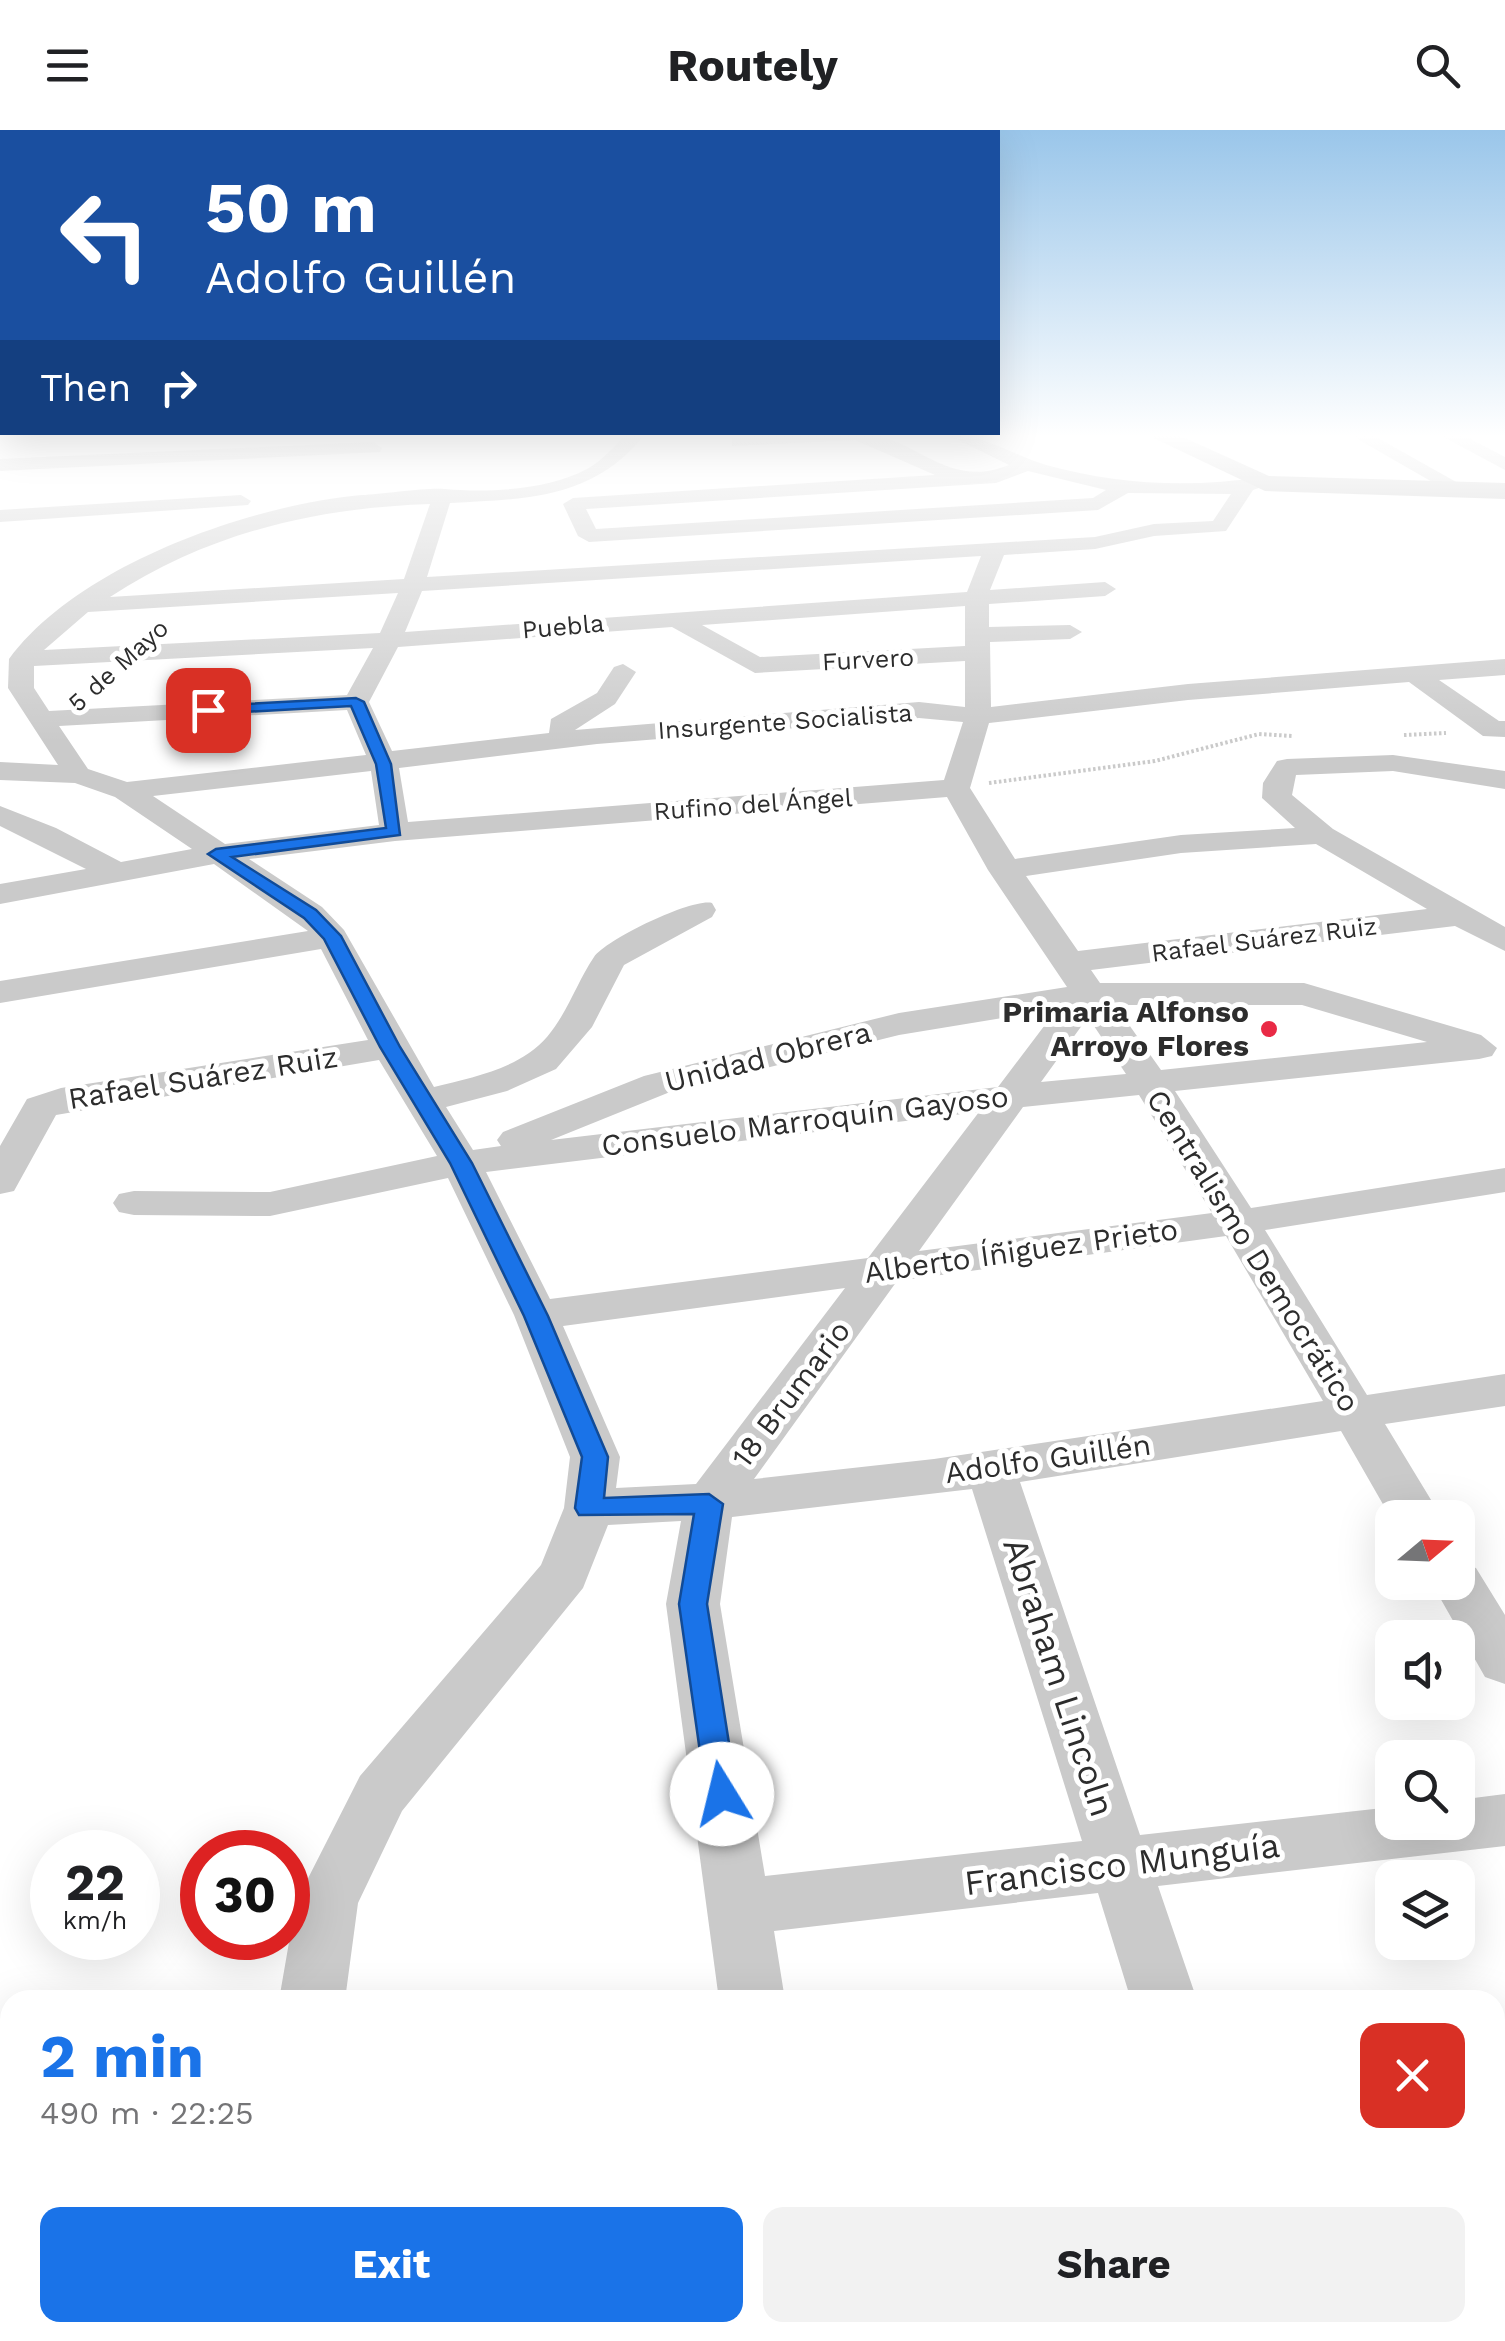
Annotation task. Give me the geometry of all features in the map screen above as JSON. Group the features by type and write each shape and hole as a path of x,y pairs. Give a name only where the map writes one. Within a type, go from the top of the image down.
{"street":[{"path":"78,775 65,762 51,719 20,688 21,659 49,628 128,575 214,536"},
{"path":"356,702 393,640 430,536"},
{"path":"86,605 415,586 690,598 1126,536"},
{"path":"128,575 128,554 140,541"},
{"path":"956,788 978,716 977,595 994,552"},
{"name":"5 de Mayo","path":"51,719 93,687 221,572"},
{"name":"Puebla","path":"21,659 393,640 534,628 690,598 977,595 1105,588"},
{"name":"Furvero","path":"690,598 756,666 1070,632"},
{"path":"534,628 556,654 664,644"},
{"name":"Insurgente Socialista","path":"125,791 384,764 563,740 918,710 978,716 1188,692 1505,666"},
{"path":"563,740 562,725 606,698 623,672"},
{"path":"1414,674 1499,730"},
{"path":"51,719 356,702"},
{"path":"356,702 384,764 395,832"},
{"path":"1505,780 1393,762 1287,766 1276,784 1277,798 1322,835 1505,942"},
{"path":"8,774 78,775 125,791 310,914 332,936 390,1047 461,1163 536,1316 595,1457 589,1508 564,1574 381,1794 327,1902 314,1990"},
{"name":"Rufino del Ángel","path":"0,894 216,854 395,832 956,788"},
{"name":"Centralismo Democrático","path":"956,788 1004,870 1150,1082 1239,1222 1406,1500"},
{"path":"0,816 116,872"},
{"path":"1004,870 1181,844 1322,835"},
{"path":"422,1102 494,1083 543,1062 574,1027 610,959 700,910"},
{"name":"Rafael Suárez Ruiz","path":"1076,978 1463,915"},
{"path":"0,992 332,936"},
{"path":"1076,978 1304,994 1497,1055"},
{"name":"18 Brumario","path":"709,1504 1010,1096 1076,978"},
{"name":"Unidad Obrera","path":"461,1163 657,1084 1076,978"},
{"name":"Rafael Suárez Ruiz","path":"0,1182 40,1108 61,1100 390,1047"},
{"name":"Consuelo Marroquín Gayoso","path":"134,1203 270,1204 461,1163 1010,1096 1497,1055"},
{"name":"Alberto Íñiguez Prieto","path":"536,1316 1239,1222 1505,1180"},
{"name":"Adolfo Guillén","path":"589,1508 709,1504 991,1469 1505,1390"},
{"name":"Abraham Lincoln","path":"991,1469 1161,1990"},
{"path":"709,1504 693,1604 751,1990"},
{"path":"1468,1600 1505,1662"},
{"name":"Francisco Munguía","path":"739,1907 1505,1820"}],"path":[{"path":"1398,735 1499,730"},
{"path":"956,788 1155,761 1259,734 1307,737"}],"place":[{"name":"Primaria Alfonso Arroyo Flores","path":"1269,1029"}],"route":[{"path":"208,710 356,702 384,764 395,832 216,854 310,914 332,936 390,1047 461,1163 536,1316 595,1457 589,1508 709,1504 693,1604 722,1794"}]}
